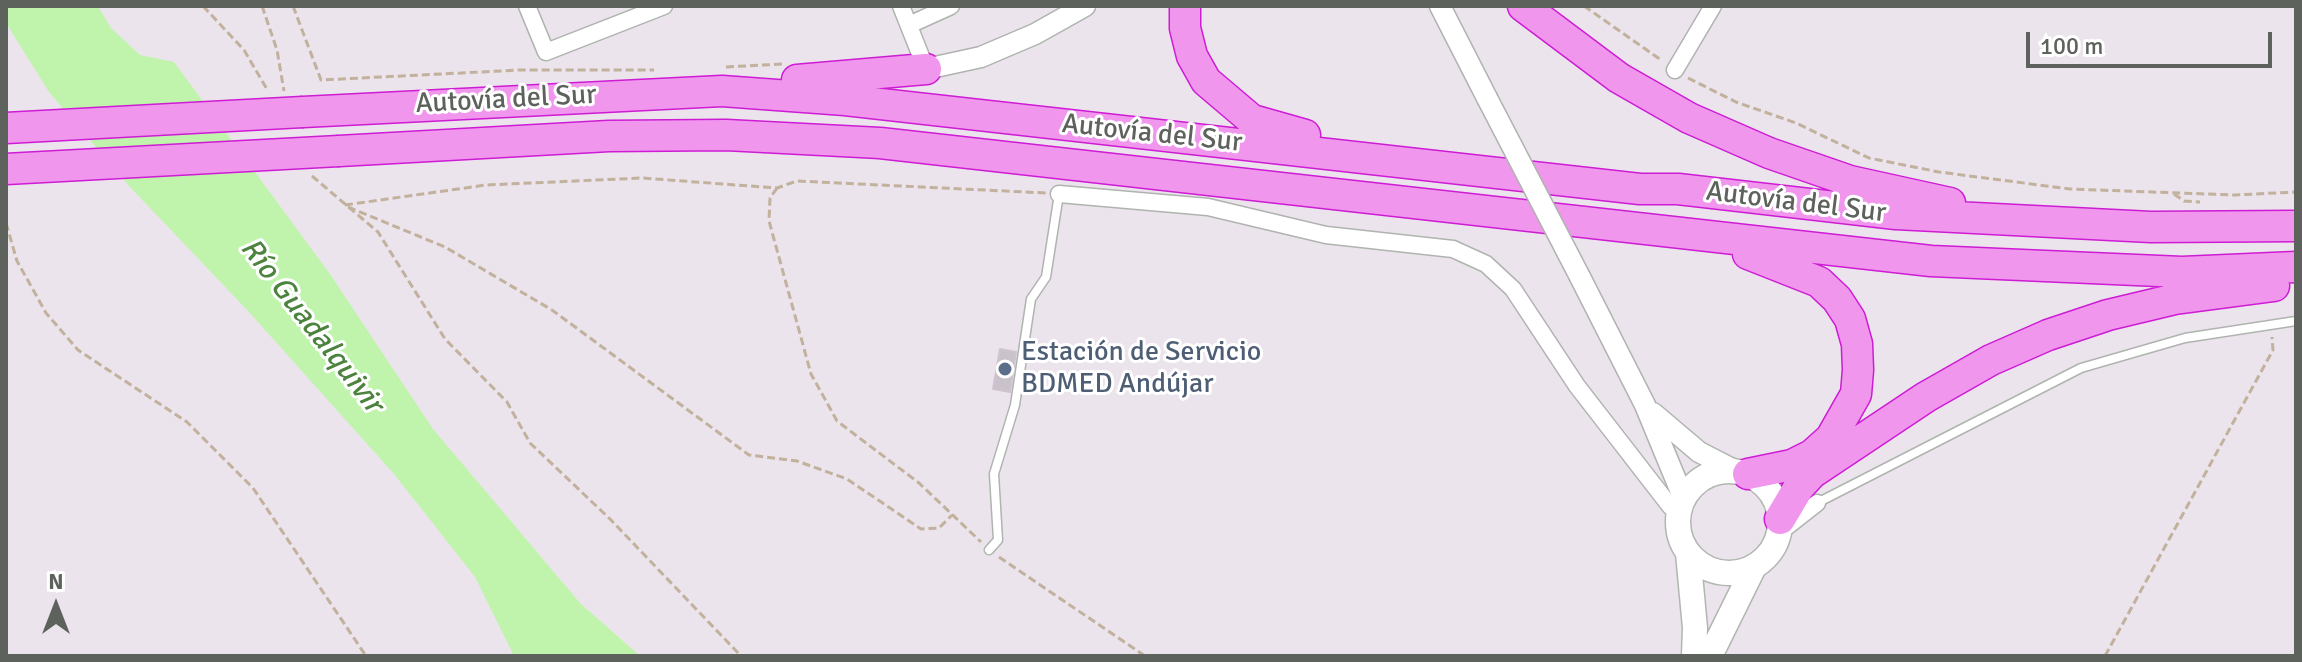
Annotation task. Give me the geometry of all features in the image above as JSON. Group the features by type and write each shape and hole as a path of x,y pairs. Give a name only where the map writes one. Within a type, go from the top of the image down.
{"highway":[{"path":"1185,6 1185,28 1192,56 1206,81 1252,120 1282,131 1640,176 1678,189"},
{"path":"1523,6 1619,78 1689,118 1769,153 1850,181 1952,203 2005,222"},
{"path":"722,79 789,81 926,69"},
{"name":"Autovía del Sur","path":"6,128 303,112 722,79 845,100 1640,189 1678,189 1896,214 2005,222 2151,227 2296,226"},
{"name":"Autovía del Sur","path":"6,169 609,136 726,135 880,143 1931,261 2182,272 2296,267"},
{"path":"1709,238 1819,282 1850,319 1857,344 1856,394 1831,438 1812,455 1792,465 1741,472"},
{"path":"1788,513 1812,473 1926,397 1991,360 2108,315 2175,299 2296,284"}],"main road":[{"path":"1694,656 1695,628 1688,553 1677,526 1680,504 1704,476 1741,472 1771,492 1788,513 1774,546 1754,567 1710,656"},
{"path":"1688,553 1711,570 1726,573 1754,567"}],"street":[{"path":"527,6 546,52 663,6"},
{"path":"901,6 926,69 981,57 1035,34 1085,6"},
{"path":"909,25 951,6"},
{"path":"1059,194 1208,207 1326,235 1453,249 1486,264 1513,289 1577,386 1670,506 1680,504 1645,405 1440,6"},
{"path":"1675,70 1713,6"},
{"path":"1645,405 1699,452 1741,472"}],"lane":[{"path":"989,550 998,540 994,474 1015,405 1031,299 1046,277 1059,194"},
{"path":"1788,513 2081,368 2185,338 2296,321"}],"path":[{"path":"203,6 244,50 270,95"},
{"path":"293,6 321,80 520,70 662,70"},
{"path":"1584,6 1675,70 1736,102 1796,123 1869,158 2024,185 2172,193 2296,192"},
{"path":"722,79 790,63"},
{"path":"306,163 313,177 378,232 445,339 507,402 530,443 611,520 741,656"},
{"path":"345,205 486,185 626,179 777,188 797,181 1059,194"},
{"path":"777,188 770,198 769,221 811,374 837,421 919,483 989,550 1145,656"},
{"path":"2172,193 2184,201 2206,203"},
{"path":"345,205 445,247 552,310 749,455 797,461 847,479 921,529 939,528 952,515"},
{"path":"6,223 17,261 54,322 78,350 187,422 253,488 366,656"},
{"path":"2105,656 2273,350 2272,325"}],"water":[{"name":"Río Guadalquivir","path":"6,6 98,6 111,28 140,55 174,62 330,274 433,429 580,603 640,656 514,656 475,577 394,474 248,311 130,187 49,92 6,23"}],"building":[{"path":"1000,349 1016,352 1010,392 993,389"}],"place":[{"name":"Estación de Servicio BDMED Andújar","path":"1005,369"}]}
